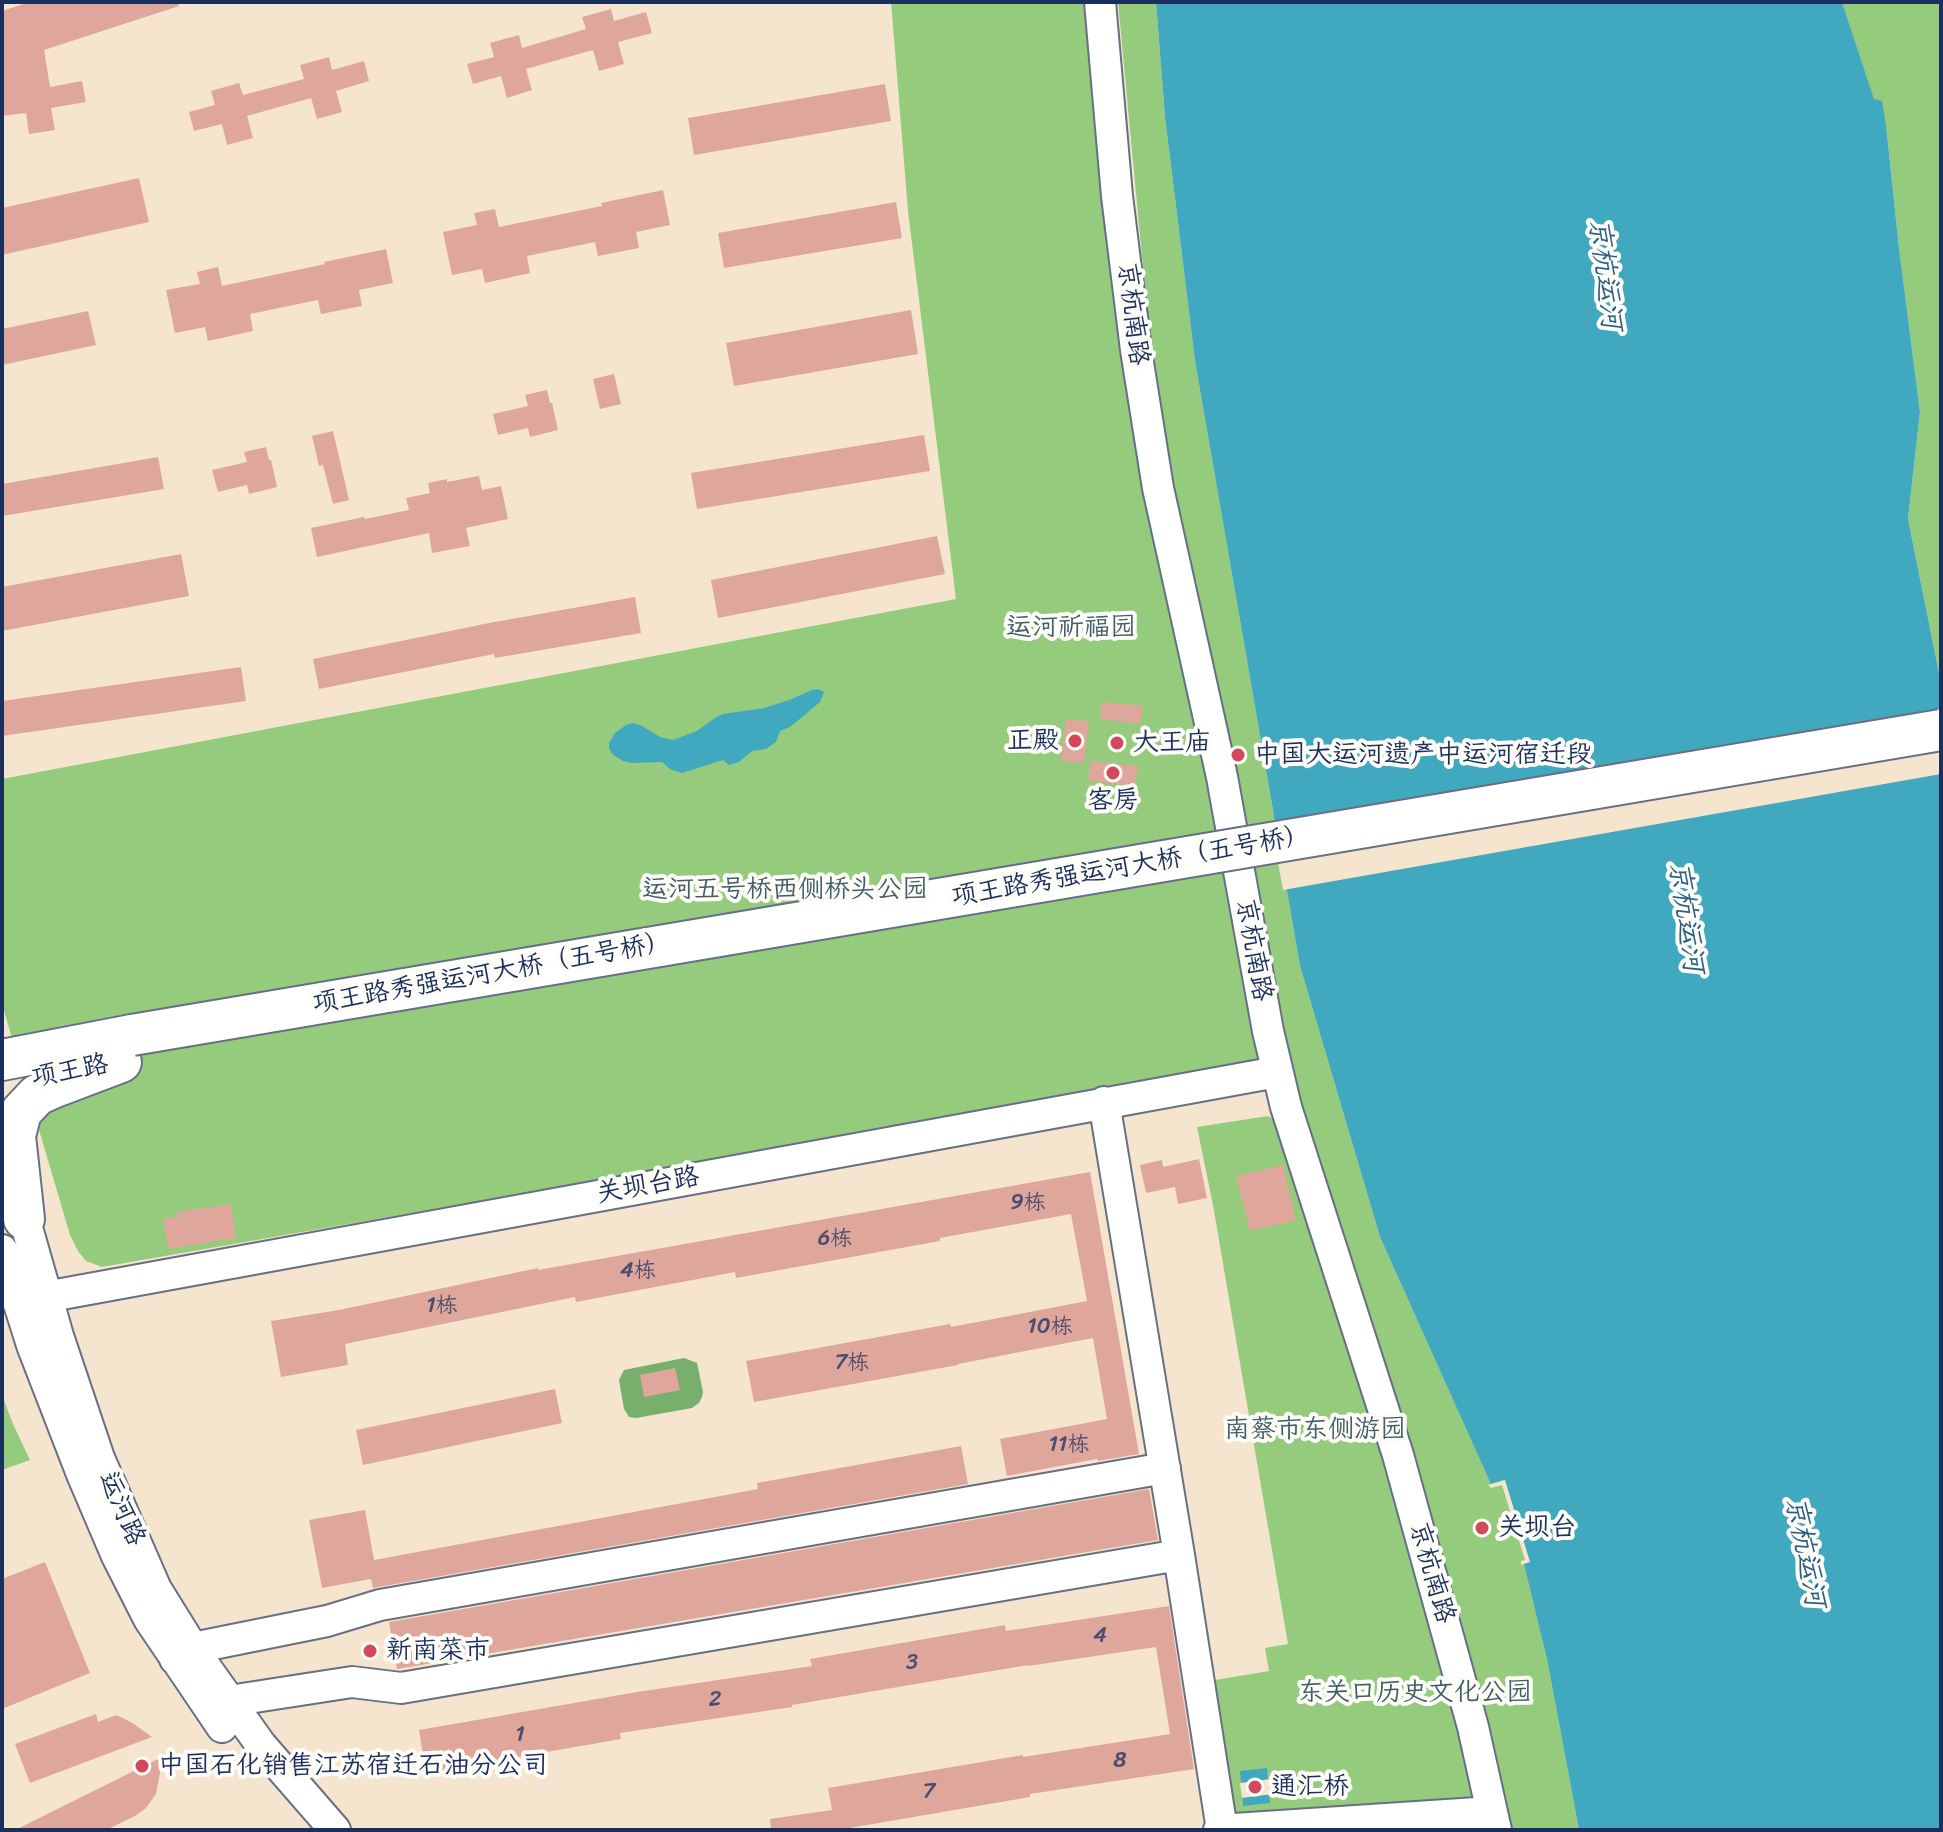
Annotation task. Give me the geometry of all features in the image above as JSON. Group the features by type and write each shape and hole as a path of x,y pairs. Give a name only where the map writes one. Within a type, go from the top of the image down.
{"main road":[{"name":"项王路秀强运河大桥（五号桥）","path":"126,1049 1941,730"},
{"name":"项王路秀强运河大桥（五号桥）","path":"126,1049 1941,758"},
{"path":"2,1038 24,1047 126,1049"},
{"path":"13,1235 15,1136 21,1112 37,1095 126,1049"},
{"name":"项王路","path":"2,1060 126,1049"},
{"name":"项王路","path":"2,1085 126,1049"}],"street":[{"name":"京杭南路","path":"1100,2 1119,211 1136,350 1158,488 1222,777 1268,1031 1286,1107 1398,1455 1473,1727 1494,1821"},
{"name":"关坝台路","path":"32,1299 1277,1072"},
{"path":"1104,1102 1179,1555 1220,1830 1494,1821"},
{"name":"运河路","path":"2,1141 13,1235 32,1299 32,1345 117,1556 149,1619 184,1653 220,1706 245,1759 308,1830"},
{"path":"184,1653 327,1621 380,1605 1165,1468"},
{"path":"220,1706 352,1682 401,1688 1179,1555"},
{"name":"运河路","path":"220,1706 261,1745 335,1830"}],"green space":[{"name":"运河五号桥西侧桥头公园","path":"891,2 1089,2 1264,1050 1258,1065 102,1267 86,1261 70,1235 2,1004 2,779 956,599 908,211"},
{"path":"1118,2 1156,2 1165,117 1195,361 1300,966 1380,1237 1491,1483 1505,1480 1530,1562 1525,1564 1547,1659 1579,1830 1232,1830 1215,1680 1269,1671 1265,1648 1288,1644 1197,1127 1268,1116 1282,1124 1297,1100 1166,452 1150,342"},
{"path":"1842,2 1941,2 1941,683 1908,519 1920,412 1886,125 1874,100"},
{"path":"684,1358 697,1363 703,1392 699,1403 692,1408 629,1417 624,1409 619,1380 624,1370"},
{"path":"2,1395 30,1460 2,1470"}],"water":[{"name":"京杭运河","path":"1156,2 1842,2 1874,99 1882,101 1886,125 1920,412 1908,519 1941,683 1941,1830 1579,1830 1547,1659 1524,1564 1529,1562 1504,1480 1491,1484 1380,1237 1300,966 1195,361 1165,117"},
{"path":"818,689 824,692 820,702 790,727 780,731 776,742 766,749 752,751 739,762 729,765 723,760 682,773 662,762 623,761 609,748 615,733 633,723 673,740 697,731 723,714 764,708"},
{"path":"1267,1768 1270,1803 1243,1806 1240,1771"}],"pier":[{"path":"1941,709 1941,774 1283,890 1271,824"},
{"path":"1505,1480 1530,1562 1521,1565 1521,1561 1525,1560 1502,1485 1491,1488 1488,1485"},
{"name":"通汇桥","path":"1271,1779 1273,1794 1242,1798 1240,1783"}],"building":[{"path":"30,2 178,2 179,6 44,50 50,87 82,81 86,102 51,108 55,130 29,134 26,113 2,116 2,11"},
{"path":"611,9 614,21 646,12 652,33 618,42 624,64 599,71 593,50 526,69 532,90 507,98 501,76 473,84 467,64 494,57 490,43 519,35 522,48 586,29 582,17"},
{"path":"329,57 332,70 364,61 369,81 336,91 342,112 317,119 311,98 247,116 253,138 227,145 222,124 194,131 189,112 215,105 211,91 239,83 243,95 304,79 300,65"},
{"path":"885,84 891,121 694,155 688,118"},
{"path":"139,178 149,222 2,255 2,208"},
{"path":"663,190 670,225 636,232 639,248 598,256 595,242 527,256 530,273 485,283 482,269 452,275 443,232 477,225 474,213 495,209 499,227"},
{"path":"896,202 902,238 724,268 718,233"},
{"path":"386,249 393,283 359,290 362,306 321,314 318,300 250,314 253,331 208,341 205,327 175,333 166,290 200,284 197,272 218,267 222,286"},
{"path":"911,310 918,354 734,386 726,343"},
{"path":"88,311 96,345 2,365 2,329"},
{"path":"614,374 621,404 600,409 593,379"},
{"path":"547,390 558,430 530,437 528,428 498,435 493,414 528,406 525,395"},
{"path":"333,431 349,500 333,504 312,436"},
{"path":"924,435 930,471 697,509 691,473"},
{"path":"266,447 277,487 249,494 247,485 218,492 212,470 247,462 244,452"},
{"path":"158,457 164,489 2,516 2,484"},
{"path":"479,476 482,490 501,486 508,519 466,528 470,546 432,553 429,533 317,557 311,528 409,510 406,498 430,493 428,483"},
{"path":"937,536 945,574 718,618 711,580"},
{"path":"181,554 189,596 2,631 2,587"},
{"path":"635,597 641,633 495,658 494,654 319,689 313,659"},
{"path":"241,667 246,701 2,736 2,701"},
{"path":"1102,702 1143,706 1140,724 1100,719"},
{"name":"正殿","path":"1066,719 1089,721 1084,763 1061,761"},
{"name":"客房","path":"1091,761 1138,766 1135,786 1088,781"},
{"path":"1199,1159 1207,1198 1178,1204 1175,1187 1146,1193 1140,1165 1162,1160 1163,1167"},
{"path":"1283,1165 1296,1220 1250,1231 1236,1176"},
{"path":"1090,1172 1139,1454 1007,1476 1000,1439 1107,1419 1093,1338 754,1402 746,1361 1087,1301 1071,1214 736,1278 735,1272 576,1302 575,1297 345,1344 348,1365 281,1377 271,1321 339,1310 538,1268"},
{"path":"231,1204 236,1238 168,1249 163,1219 178,1217 177,1212"},
{"path":"675,1368 680,1390 644,1397 640,1375"},
{"path":"555,1389 562,1423 363,1465 356,1430"},
{"path":"961,1446 968,1484 373,1588 371,1579 322,1588 309,1520 365,1510 374,1560 758,1489 757,1483"},
{"path":"1149,1489 1158,1540 397,1669 389,1622"},
{"path":"45,1562 90,1673 2,1709 2,1579"},
{"path":"1169,1606 1194,1769 1030,1794 1030,1797 838,1830 771,1830 770,1819 832,1810 828,1788 1170,1734 1156,1647 1028,1665 792,1707 620,1733 621,1739 426,1773 419,1730 637,1692 812,1666 810,1659 1005,1625 1006,1631"},
{"path":"96,1714 98,1722 116,1715 152,1737 30,1783 15,1744"},
{"path":"158,1759 160,1773 156,1794 146,1808 135,1816 106,1830 15,1830"}],"place":[{"name":"正殿","path":"1075,741"},
{"name":"大王庙","path":"1117,743"},
{"name":"中国大运河遗产中运河宿迁段","path":"1238,755"},
{"name":"客房","path":"1113,773"},
{"name":"关坝台","path":"1482,1528"},
{"name":"新南菜市","path":"370,1651"},
{"name":"中国石化销售江苏宿迁石油分公司","path":"142,1766"},
{"name":"通汇桥","path":"1255,1787"}],"park label":[{"name":"运河祈福园","path":"1071,628"},
{"name":"南蔡市东侧游园","path":"1315,1430"},
{"name":"东关口历史文化公园","path":"1415,1693"}]}
